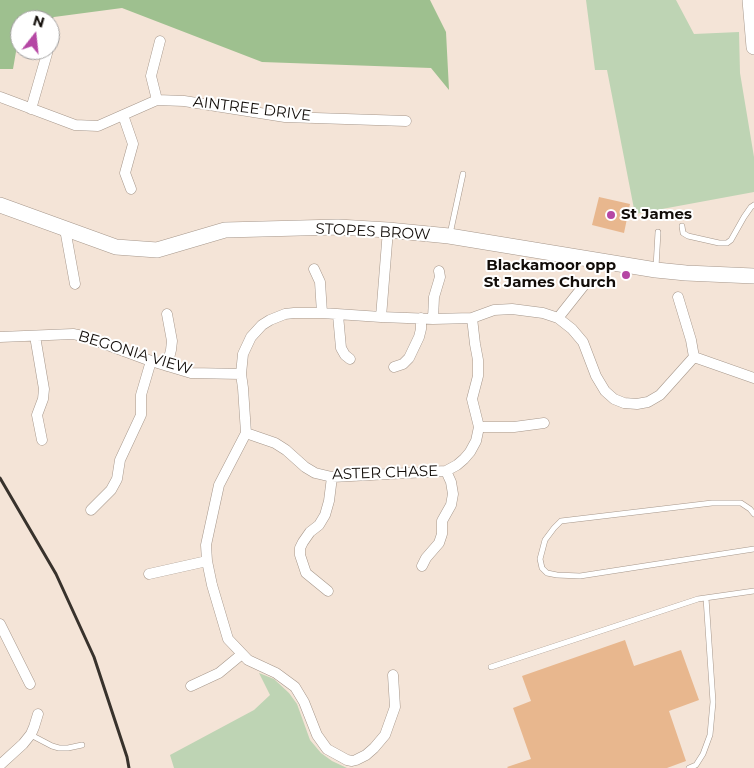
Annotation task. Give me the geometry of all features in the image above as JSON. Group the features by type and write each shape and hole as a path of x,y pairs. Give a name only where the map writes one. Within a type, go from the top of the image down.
{"main road":[{"path":"750,0 754,47"},
{"name":"STOPES BROW","path":"0,205 116,247 157,250 225,230 338,227 449,236 656,270 754,276"}],"street":[{"path":"157,100 151,76 160,40"},
{"path":"31,109 45,60"},
{"name":"AINTREE DRIVE","path":"0,97 75,126 98,126 157,100 184,100 285,117 406,121"},
{"path":"123,115 133,144 125,173 131,188"},
{"path":"65,230 75,284"},
{"path":"382,316 388,230"},
{"path":"314,268 320,282 322,313"},
{"path":"433,319 434,297 440,277 439,271"},
{"path":"558,318 585,284"},
{"path":"678,297 694,357"},
{"path":"393,675 395,707 385,735 357,764 327,748 317,735 304,702 295,687 276,673 248,660 228,639 212,585 206,545 219,485 246,433 243,388 240,374 243,354 251,337 262,325 285,314 294,313 433,319 472,318 494,310 512,309 543,313 558,318 572,329 583,342 596,376 605,392 614,399 624,403 637,404 648,402 660,395 694,357"},
{"path":"167,314 172,350 167,366"},
{"path":"338,315 341,348 350,359"},
{"path":"394,367 403,364 409,358 419,337 422,318"},
{"path":"472,318 475,344 478,352 478,376 472,399 479,427 514,427 544,423"},
{"name":"BEGONIA VIEW","path":"0,337 64,334 83,336 167,366 191,372 240,374"},
{"path":"35,336 44,389 43,399 37,415 42,440"},
{"path":"694,357 754,378"},
{"path":"91,510 111,490 117,479 120,460 141,415 141,395 150,360"},
{"name":"ASTER CHASE","path":"246,433 275,443 315,473 332,477 446,471 470,452 476,441 479,427"},
{"path":"422,566 426,558 439,543 444,517 451,505 453,494 451,482 446,471"},
{"path":"328,591 306,573 300,555 300,548 310,532 325,515 332,477"},
{"path":"149,574 207,561"},
{"path":"0,624 4,642 30,684"},
{"path":"191,686 219,673 242,654"},
{"path":"0,765 23,744 34,728 38,714"}],"lane":[{"path":"449,236 462,174"},
{"path":"682,226 683,233 688,236 727,243 731,240 744,216 754,205"},
{"path":"656,270 658,232"},
{"path":"754,514 740,503 712,503 562,521 545,540 540,559 542,568 547,573 557,576 580,576 754,549"},
{"path":"491,667 698,599 754,591"},
{"path":"689,768 696,765 703,754 711,727 713,694 706,598"},
{"path":"30,734 59,748 82,745"}],"green space":[{"path":"0,0 430,0 446,32 449,90 431,68 262,62 122,8 60,16 60,10 10,10 10,60 15,60 13,69 0,69"},
{"path":"586,0 676,0 694,34 739,32 740,73 754,157 754,192 635,214 607,70 595,70"},
{"path":"259,673 274,679 289,693 297,704 310,740 321,753 347,768 174,768 170,755 254,710 270,695"}],"building":[{"name":"St James","path":"599,197 630,204 624,233 592,225"},
{"path":"625,640 634,666 681,650 699,700 669,711 686,761 667,768 508,768 531,759 513,708 531,701 522,676"}],"railway":[{"path":"0,478 56,574 94,657 129,768"}],"place":[{"name":"St James","path":"611,215"},
{"name":"Blackamoor opp St James Church","path":"626,275"}]}
